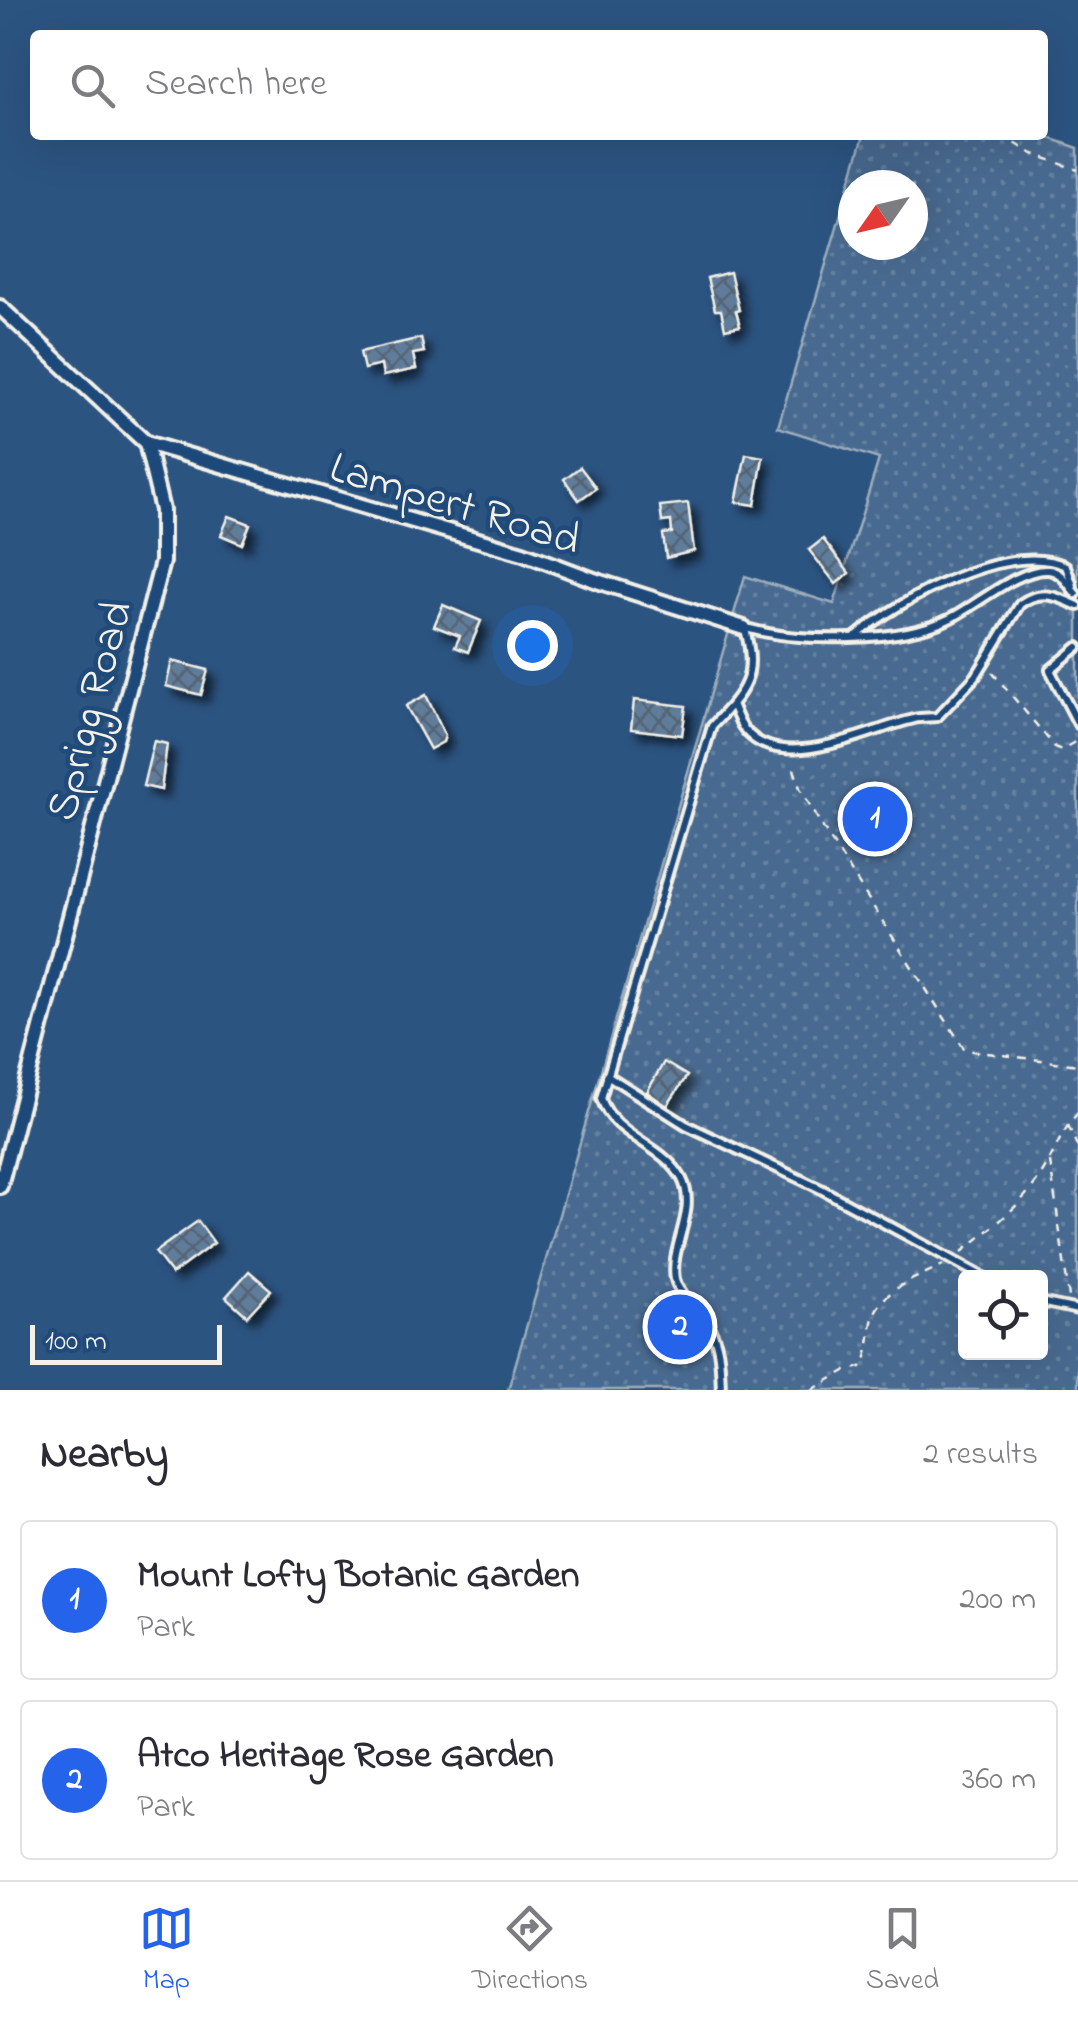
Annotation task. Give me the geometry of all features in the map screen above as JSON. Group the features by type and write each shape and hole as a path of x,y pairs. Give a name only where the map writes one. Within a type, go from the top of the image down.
{"street":[{"path":"0,307 146,443"},
{"name":"Lampert Road","path":"146,443 523,554 744,628"},
{"name":"Sprigg Road","path":"0,1186 162,562 162,510 146,443"}],"lane":[{"path":"854,638 882,614 940,584 1017,560 1053,560 1066,566 1078,608"},
{"path":"721,1390 716,1339 708,1322 682,1293 674,1275 687,1200 682,1180 668,1162 605,1111 601,1098 712,726 732,704 751,669 744,628 788,637 890,634 949,619 1013,581 1038,571 1061,575 1076,594"},
{"path":"732,704 742,727 764,744 796,749 823,746 918,717 937,717 984,665 1013,612 1029,597 1047,594 1078,608"},
{"path":"1078,647 1050,670 1078,724"},
{"path":"607,1075 686,1126 820,1189 970,1270"},
{"path":"1048,1304 1075,1309"}],"path":[{"path":"1010,140 1031,153 1078,170"},
{"path":"984,665 1004,683 1055,748 1061,750 1078,740"},
{"path":"794,769 822,828 964,1050 1078,1065"},
{"path":"1068,1124 1078,1148"},
{"path":"1050,1157 1075,1309"}],"shaded area":[{"path":"1048,137 1078,148 1078,1390 508,1390 745,576 834,604 879,459 778,427 838,223 838,260 928,260 928,170 854,170 863,140"}],"building":[{"path":"730,272 740,326 725,329 721,310 715,310 707,278"},
{"path":"421,338 424,352 413,354 416,369 383,376 381,365 364,369 360,352"},
{"path":"746,454 763,457 755,505 736,502"},
{"path":"580,467 596,488 579,500 564,479"},
{"path":"688,503 694,551 666,558 663,534 672,533 671,521 662,522 660,506"},
{"path":"229,516 250,524 242,544 221,535"},
{"path":"823,539 849,573 836,584 809,550"},
{"path":"443,605 481,621 468,652 455,647 460,636 434,626"},
{"path":"172,661 208,670 201,695 166,686"},
{"path":"426,695 445,736 443,742 430,749 406,706"},
{"path":"634,700 686,706 682,735 631,729"},
{"path":"154,741 167,744 161,790 143,786"},
{"path":"664,1062 687,1076 667,1106 647,1092"},
{"path":"198,1221 214,1243 172,1274 155,1252"},
{"path":"249,1271 271,1290 247,1316 226,1297"}],"place":[{"name":"Mount Lofty Botanic Garden","path":"875,819"},
{"name":"Atco Heritage Rose Garden","path":"680,1327"}]}
